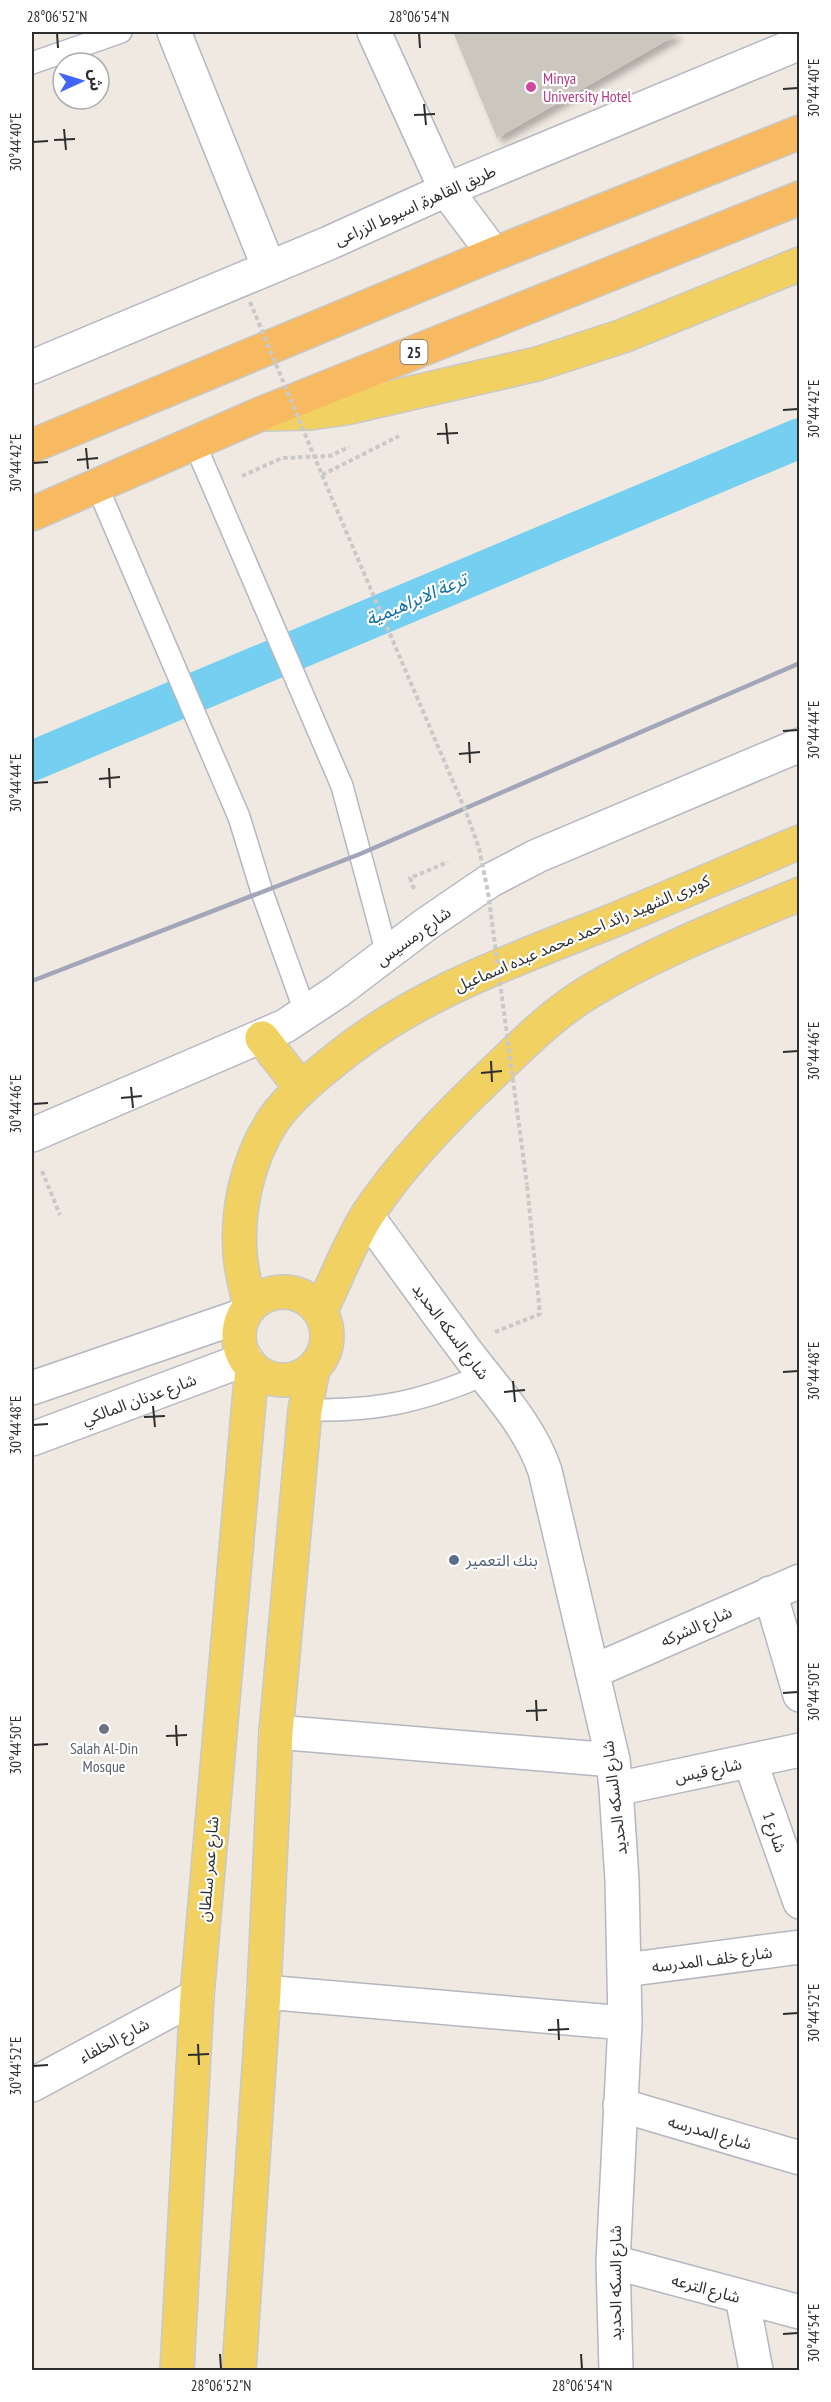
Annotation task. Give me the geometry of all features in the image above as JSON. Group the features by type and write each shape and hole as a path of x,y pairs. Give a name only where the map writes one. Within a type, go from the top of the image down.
{"highway":[{"path":"32,446 494,254 800,132"},
{"name":"25","path":"32,514 258,415 800,198"}],"main road":[{"path":"258,415 346,408 537,364 623,336 800,264"},
{"name":"كوبرى الشهيد رائد احمد محمد عبده اسماعيل","path":"247,1311 241,1263 240,1229 243,1194 256,1155 274,1120 301,1088 351,1047 407,1011 476,975 800,842"},
{"path":"320,1312 367,1216 398,1172 441,1124 532,1034 586,993 654,957 800,894"},
{"path":"262,1038 301,1088"},
{"path":"279,1292 295,1293 310,1300 320,1312 326,1327 327,1343 322,1357 313,1369 298,1378 282,1380 266,1377 249,1363 240,1337 240,1329 247,1311 263,1297 279,1292"},
{"name":"شارع عمر سلطان","path":"177,2370 197,1996 249,1363"},
{"path":"239,2370 264,1992 276,1732 305,1410 313,1369"}],"street":[{"path":"174,32 269,268"},
{"path":"374,32 446,190 494,254"},
{"name":"طريق القاهرة, اسيوط الزراعى","path":"32,367 269,268 446,190 800,43"},
{"name":"شارع رمسيس","path":"36,1150 306,1014 425,925 491,880 537,856 800,745"},
{"name":"شارع السكه الحديد","path":"367,1216 461,1346 517,1418 538,1452 545,1471 592,1672 614,1774 622,1880 625,2023 613,2262 616,2370"},
{"path":"32,1388 247,1311"},
{"name":"شارع عدنان المالكي","path":"32,1439 249,1363"},
{"path":"785,1587 800,1695"},
{"name":"شارع الشركه","path":"592,1672 785,1587"},
{"name":"شارع قيس","path":"276,1732 614,1774 750,1761 800,1750"},
{"name":"شارع 1","path":"750,1761 800,1902"},
{"name":"شارع خلف المدرسه","path":"625,1970 800,1947"},
{"path":"264,1992 625,2023"},
{"name":"شارع الخلفاء","path":"32,2085 197,1996"},
{"name":"شارع المدرسه","path":"620,2106 800,2158"},
{"name":"شارع الترعه","path":"613,2262 800,2312"},
{"path":"742,2297 756,2370"}],"lane":[{"path":"32,63 122,32"},
{"path":"194,442 342,786 387,954"},
{"path":"97,486 239,816 262,892 306,1014"},
{"path":"305,1410 351,1411 396,1405 439,1394 484,1375"}],"path":[{"path":"250,302 466,812 479,848 488,892 527,1185 540,1314 461,1346"},
{"path":"322,475 406,432"},
{"path":"214,489 282,458 330,456 351,446"},
{"path":"36,1150 60,1215"}],"building":[{"name":"Minya University Hotel","path":"453,32 675,32 676,35 497,138"}],"waterway":[{"name":"ترعة الابراهيمية","path":"32,761 800,438"}],"railway":[{"path":"32,981 360,854 800,663"}],"place":[{"name":"Minya University Hotel","path":"531,87"},
{"name":"بنك التعمير","path":"454,1560"},
{"name":"Salah Al-Din Mosque","path":"104,1729"}]}
